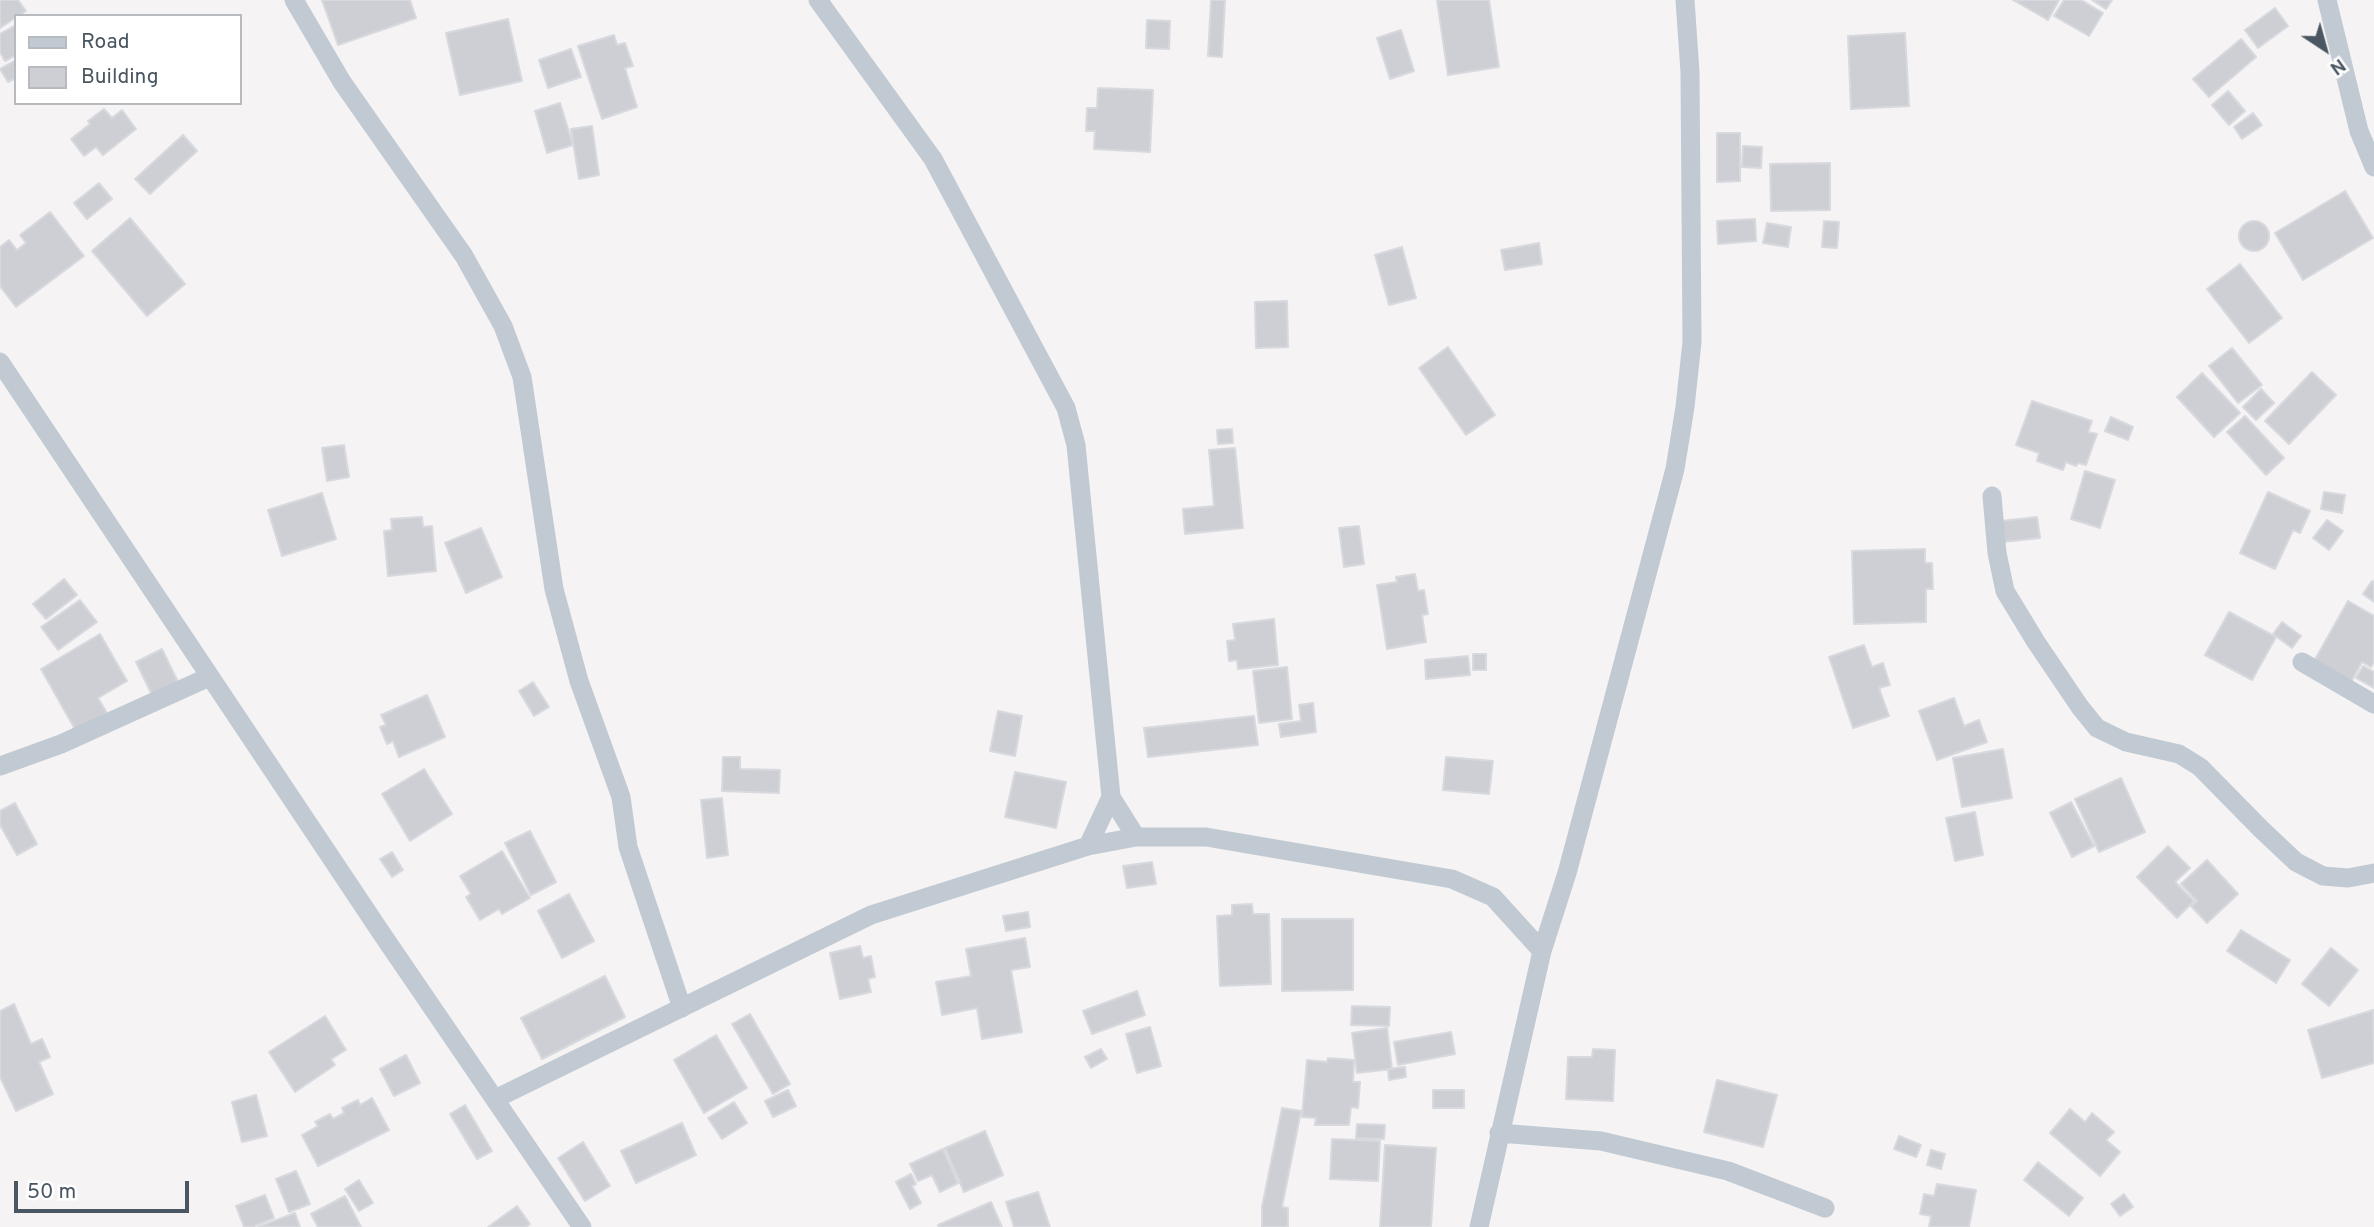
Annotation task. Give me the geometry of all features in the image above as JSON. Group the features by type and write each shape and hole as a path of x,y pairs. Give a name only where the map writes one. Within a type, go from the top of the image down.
{"street":[{"path":"294,0 342,82 464,256 503,326 522,377 554,589 579,681 621,797 628,847 682,1008"},
{"path":"818,0 933,159 1066,408 1076,444 1111,797 1136,836"},
{"path":"1479,1227 1542,951 1567,873 1671,483 1685,407 1692,342 1690,72 1685,0"},
{"path":"2327,0 2359,131 2374,167"},
{"path":"0,362 209,677 582,1227"},
{"path":"1992,496 1997,553 2006,592 2036,642 2097,729 2126,742 2179,754 2200,767 2296,862 2323,876 2348,878 2374,873"},
{"path":"2302,662 2374,704"},
{"path":"0,766 61,744 209,677"},
{"path":"1088,846 1111,797"},
{"path":"495,1100 871,915 1088,846 1136,836 1206,837 1452,879 1493,897 1542,951"},
{"path":"1499,1133 1601,1141 1728,1171 1825,1209"}],"building":[{"path":"0,0 18,0 26,11 14,14 14,19 0,28"},
{"path":"322,0 410,0 416,18 338,45"},
{"path":"1211,0 1225,0 1222,57 1208,56"},
{"path":"1437,0 1489,0 1499,67 1448,75"},
{"path":"2013,0 2059,0 2048,20"},
{"path":"2064,0 2081,0 2103,13 2089,36 2054,16"},
{"path":"2092,0 2112,0 2106,9"},
{"path":"2275,8 2288,26 2258,48 2245,30"},
{"path":"508,19 522,81 460,95 446,33"},
{"path":"1147,20 1170,21 1169,49 1146,48"},
{"path":"14,26 14,56 5,61 0,52 0,34"},
{"path":"1401,30 1414,71 1390,79 1377,38"},
{"path":"1905,33 1909,106 1851,109 1848,36"},
{"path":"614,35 617,45 625,43 633,66 625,68 637,107 602,119 578,46"},
{"path":"2241,39 2256,57 2209,97 2193,79"},
{"path":"571,49 581,77 548,88 539,60"},
{"path":"14,61 14,79 8,82 0,69"},
{"path":"1098,88 1153,90 1150,152 1094,149 1095,131 1086,131 1087,108 1097,108"},
{"path":"2228,91 2245,111 2229,125 2212,105"},
{"path":"560,103 573,145 547,153 535,111"},
{"path":"104,109 112,118 122,110 136,129 103,155 96,147 84,156 71,139"},
{"path":"2253,113 2262,125 2242,139 2234,127"},
{"path":"592,126 599,175 579,179 571,129"},
{"path":"1717,133 1740,133 1740,181 1717,182"},
{"path":"183,135 197,151 150,194 135,179"},
{"path":"1743,146 1762,147 1761,168 1742,167"},
{"path":"1830,163 1830,210 1771,211 1770,164"},
{"path":"99,183 112,199 87,219 74,203"},
{"path":"2345,191 2373,238 2303,280 2275,233"},
{"path":"50,212 84,256 16,307 0,286 0,247 9,240 17,250 26,243 20,235"},
{"path":"130,218 185,284 147,316 92,251"},
{"path":"1755,219 1756,241 1718,244 1717,221"},
{"path":"1824,221 1839,222 1837,248 1822,247"},
{"path":"2254,221 2265,225 2269,236 2265,247 2254,251 2243,247 2239,236 2243,225"},
{"path":"1767,223 1791,227 1788,247 1763,243"},
{"path":"1539,243 1542,264 1505,270 1501,250"},
{"path":"1402,247 1416,298 1389,305 1375,255"},
{"path":"2240,264 2282,318 2249,343 2207,289"},
{"path":"1287,301 1288,347 1256,348 1255,302"},
{"path":"1448,347 1495,415 1466,435 1419,368"},
{"path":"2232,348 2262,385 2238,403 2209,366"},
{"path":"2312,372 2336,395 2289,444 2265,421"},
{"path":"2202,373 2240,413 2214,437 2177,397"},
{"path":"2261,389 2274,403 2256,420 2243,407"},
{"path":"2032,401 2092,421 2088,432 2097,434 2086,465 2078,463 2076,466 2066,462 2063,470 2037,461 2039,453 2016,445"},
{"path":"2245,416 2284,458 2266,475 2227,432"},
{"path":"2111,417 2133,427 2128,440 2105,431"},
{"path":"1232,429 1233,443 1218,444 1217,430"},
{"path":"344,445 349,477 327,481 322,448"},
{"path":"1235,448 1243,528 1185,534 1183,509 1214,506 1209,450"},
{"path":"2085,471 2115,480 2100,528 2071,519"},
{"path":"2268,492 2310,511 2300,533 2293,530 2275,569 2240,553"},
{"path":"2324,492 2345,495 2342,513 2321,509"},
{"path":"322,493 336,539 282,556 268,510"},
{"path":"422,517 423,527 432,526 436,571 388,576 384,531 392,530 391,519"},
{"path":"2037,517 2040,538 2003,542 2001,521"},
{"path":"2327,520 2343,531 2329,550 2313,538"},
{"path":"1359,526 1364,564 1344,567 1339,528"},
{"path":"481,528 502,577 466,593 445,543"},
{"path":"1925,549 1925,563 1932,563 1933,589 1926,589 1926,622 1854,624 1852,551"},
{"path":"1415,574 1418,591 1424,590 1428,614 1422,615 1426,642 1387,649 1377,585 1397,582 1396,577"},
{"path":"64,579 77,595 46,619 33,604"},
{"path":"2372,581 2374,582 2374,602 2363,594"},
{"path":"80,600 97,622 58,650 41,627"},
{"path":"2348,601 2374,616 2374,662 2371,667 2362,662 2350,684 2313,663"},
{"path":"2229,612 2276,637 2252,680 2205,655"},
{"path":"1274,619 1278,665 1238,669 1237,660 1229,661 1227,641 1235,640 1233,624"},
{"path":"2282,622 2301,636 2292,648 2273,634"},
{"path":"100,634 127,681 98,698 107,713 76,731 41,669"},
{"path":"1864,645 1872,667 1883,663 1890,685 1879,688 1889,716 1853,728 1829,657"},
{"path":"162,649 178,682 152,695 136,662"},
{"path":"1473,654 1486,654 1486,670 1473,670"},
{"path":"1468,656 1470,675 1426,679 1425,660"},
{"path":"2363,666 2374,672 2374,688 2356,678"},
{"path":"1287,667 1292,719 1259,723 1253,671"},
{"path":"533,682 549,707 534,716 519,691"},
{"path":"427,695 445,737 399,757 393,741 387,744 380,727 386,725 381,715"},
{"path":"1954,698 1964,726 1979,720 1987,742 1937,760 1919,711"},
{"path":"1313,703 1316,732 1281,737 1279,724 1301,721 1299,705"},
{"path":"998,711 1022,716 1015,756 990,751"},
{"path":"1254,716 1258,745 1148,757 1144,728"},
{"path":"2003,749 2012,798 1962,807 1953,758"},
{"path":"723,757 740,757 740,769 780,770 779,793 722,791"},
{"path":"1446,757 1493,761 1489,794 1443,790"},
{"path":"424,769 452,814 410,841 382,794"},
{"path":"1015,772 1066,782 1056,828 1005,817"},
{"path":"2121,778 2145,832 2099,852 2075,799"},
{"path":"722,798 728,855 707,858 701,800"},
{"path":"2071,802 2094,846 2072,857 2050,813"},
{"path":"15,803 37,844 17,855 0,825 0,811"},
{"path":"1975,812 1983,855 1955,861 1946,818"},
{"path":"530,831 556,882 531,895 505,843"},
{"path":"2168,846 2190,868 2175,882 2194,901 2177,918 2137,877"},
{"path":"502,851 530,898 502,914 499,909 480,920 466,897 471,894 460,876"},
{"path":"392,852 403,870 392,877 380,859"},
{"path":"2207,860 2238,894 2207,923 2191,906 2197,901 2181,884"},
{"path":"1152,862 1156,884 1127,888 1123,866"},
{"path":"569,894 594,941 562,958 538,911"},
{"path":"1252,904 1253,914 1269,914 1271,984 1220,986 1217,916 1232,915 1232,905"},
{"path":"1028,912 1030,927 1006,931 1003,916"},
{"path":"1282,919 1353,919 1353,990 1282,991"},
{"path":"2241,930 2290,960 2276,983 2227,951"},
{"path":"1025,938 1030,967 1011,970 1022,1032 982,1039 977,1008 942,1015 936,982 971,976 966,949"},
{"path":"860,946 863,958 871,956 875,977 868,979 871,992 840,999 830,953"},
{"path":"2331,948 2358,970 2329,1006 2302,984"},
{"path":"605,976 625,1017 542,1059 521,1018"},
{"path":"1137,991 1145,1015 1092,1034 1083,1011"},
{"path":"14,1004 31,1044 42,1039 50,1057 39,1062 53,1094 16,1111 0,1077 0,1011"},
{"path":"1352,1006 1390,1007 1389,1026 1351,1025"},
{"path":"2373,1010 2374,1063 2322,1078 2308,1030"},
{"path":"750,1014 790,1084 773,1094 732,1024"},
{"path":"325,1016 346,1050 331,1059 335,1065 295,1092 269,1052"},
{"path":"1150,1027 1161,1066 1137,1073 1126,1034"},
{"path":"1387,1028 1392,1069 1357,1073 1352,1033"},
{"path":"1451,1032 1455,1054 1398,1065 1394,1042"},
{"path":"716,1035 747,1088 704,1113 674,1060"},
{"path":"1101,1049 1107,1059 1091,1068 1085,1057"},
{"path":"1593,1049 1615,1050 1613,1101 1566,1099 1568,1057 1592,1057"},
{"path":"406,1055 420,1083 394,1096 380,1069"},
{"path":"1328,1058 1354,1060 1353,1082 1360,1082 1358,1108 1351,1107 1349,1125 1315,1125 1316,1118 1302,1117 1307,1060 1327,1062"},
{"path":"1405,1067 1406,1077 1389,1080 1388,1069"},
{"path":"1717,1080 1777,1095 1763,1147 1704,1132"},
{"path":"788,1090 796,1106 773,1117 765,1101"},
{"path":"1433,1090 1464,1090 1464,1108 1433,1108"},
{"path":"256,1095 267,1136 242,1142 232,1102"},
{"path":"372,1098 389,1130 318,1166 302,1135 318,1126 315,1122 330,1114 333,1119 344,1113 342,1108 358,1100 360,1105"},
{"path":"734,1102 747,1123 722,1139 708,1118"},
{"path":"465,1105 492,1151 477,1159 450,1114"},
{"path":"1282,1108 1301,1111 1282,1207 1288,1208 1288,1227 1262,1227 1262,1207"},
{"path":"2070,1109 2085,1122 2092,1113 2114,1132 2106,1140 2120,1152 2100,1176 2050,1133"},
{"path":"682,1123 696,1155 636,1183 621,1151"},
{"path":"1357,1124 1385,1125 1384,1139 1356,1138"},
{"path":"985,1131 1003,1175 964,1192 945,1148"},
{"path":"1899,1136 1921,1145 1916,1157 1894,1149"},
{"path":"1332,1139 1380,1141 1378,1181 1330,1179"},
{"path":"583,1142 610,1186 585,1201 558,1158"},
{"path":"1385,1145 1436,1148 1431,1227 1380,1227"},
{"path":"943,1149 958,1183 940,1192 932,1175 918,1181 910,1164"},
{"path":"1931,1150 1945,1154 1941,1169 1927,1165"},
{"path":"2038,1162 2083,1198 2069,1216 2024,1180"},
{"path":"296,1171 310,1204 289,1212 276,1179"},
{"path":"911,1174 916,1184 912,1186 921,1203 910,1209 896,1182"},
{"path":"359,1180 373,1203 359,1211 345,1189"},
{"path":"1937,1184 1976,1190 1969,1227 1929,1227 1931,1216 1920,1214 1924,1194 1934,1196"},
{"path":"1038,1192 1050,1227 1014,1227 1006,1202"},
{"path":"2124,1194 2133,1207 2120,1216 2111,1204"},
{"path":"265,1195 274,1218 252,1227 244,1227 236,1206"},
{"path":"345,1196 361,1227 318,1227 311,1214"},
{"path":"991,1202 1002,1227 938,1225"},
{"path":"517,1206 530,1224 526,1227 488,1227"},
{"path":"295,1213 300,1227 258,1227"}]}
